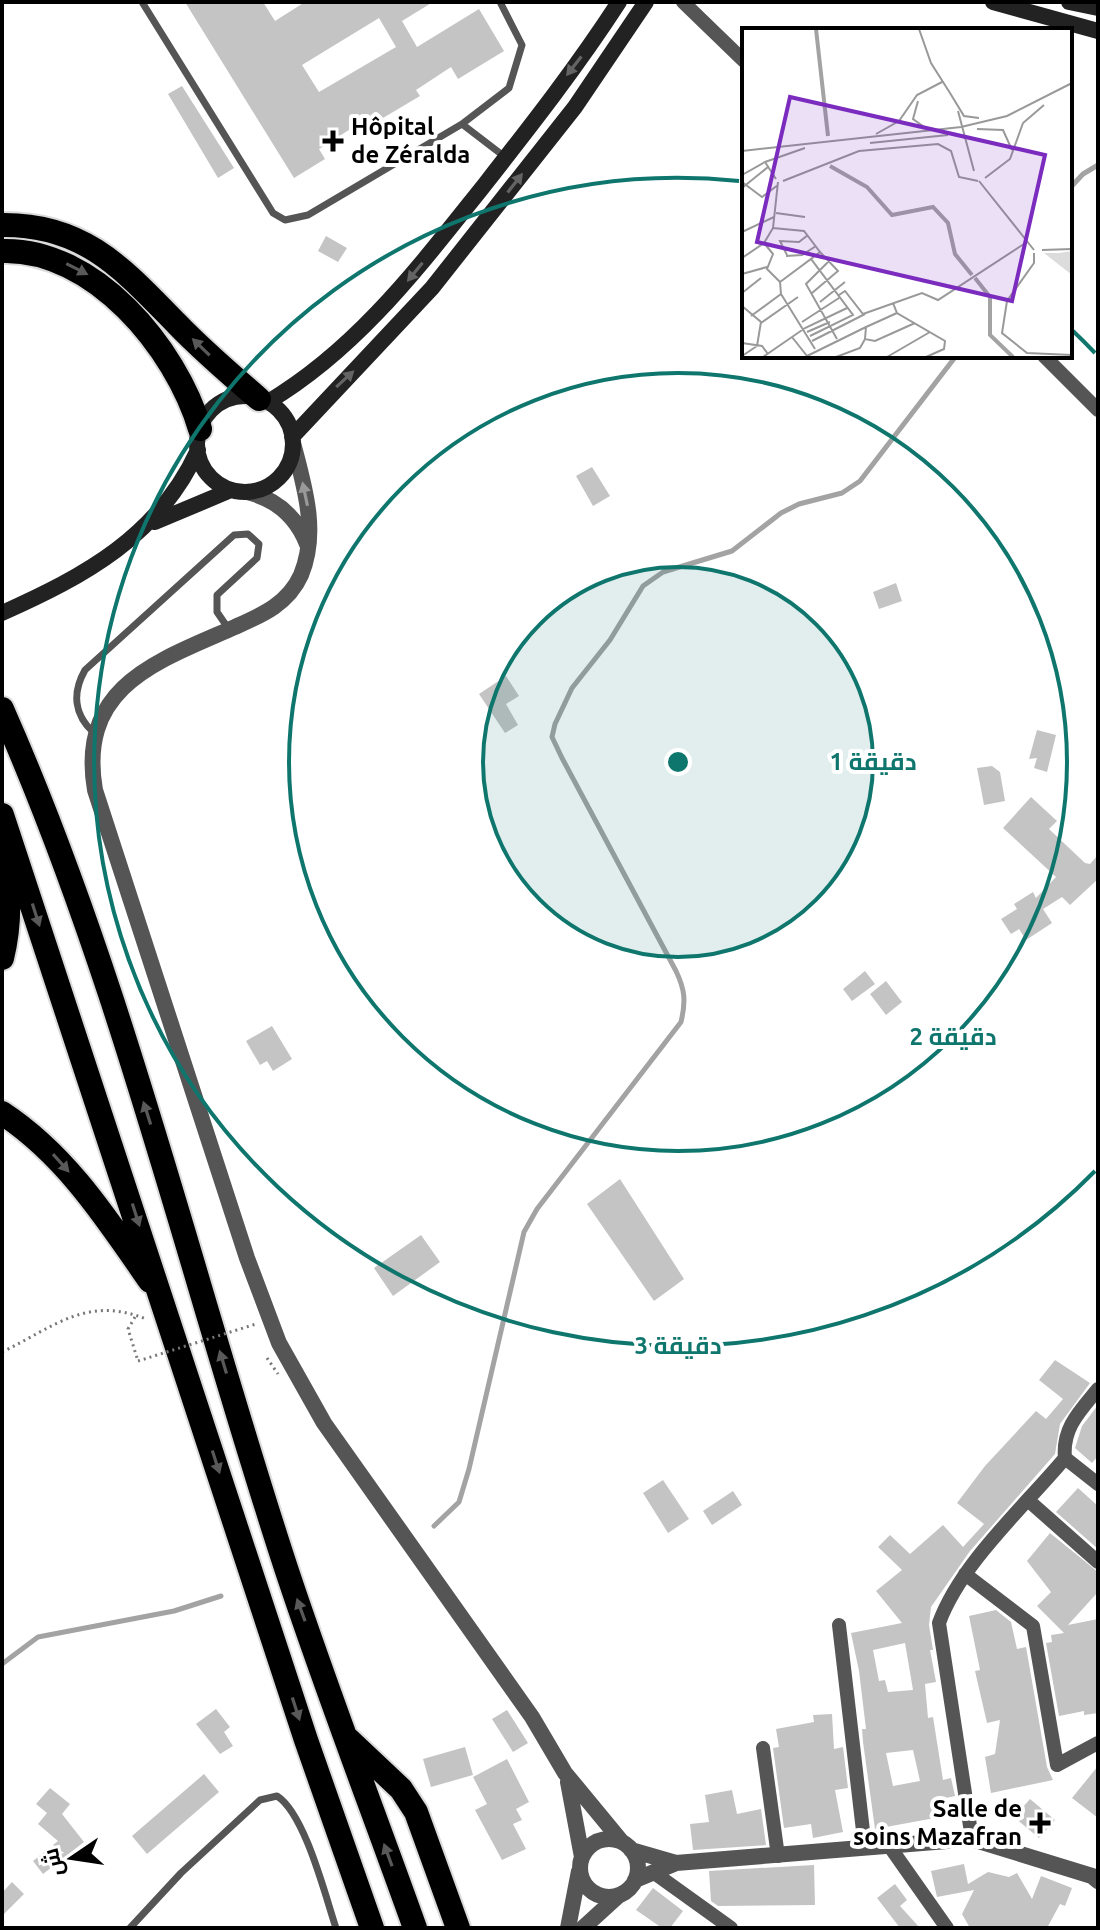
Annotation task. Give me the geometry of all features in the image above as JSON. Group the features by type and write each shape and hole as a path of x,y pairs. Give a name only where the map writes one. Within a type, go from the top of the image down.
{"highway":[{"path":"2,225 48,231 105,255 138,281 202,349 264,401"},
{"path":"2,251 57,260 102,285 128,311 179,377 199,439"},
{"path":"2,709 72,883 174,1199 286,1568 415,1928"},
{"path":"2,815 306,1740 372,1928"},
{"path":"2,844 9,893 9,930 2,958"},
{"path":"2,1113 53,1154 92,1198 165,1304"},
{"path":"347,1737 401,1789 416,1812 458,1928"}],"main road":[{"path":"9,610 83,575 147,527 176,491 211,411 229,400 264,401 316,370 374,317 414,273 506,158 619,2"},
{"path":"293,440 432,288 575,107 646,2"},
{"path":"993,2 1098,31"},
{"path":"1069,2 1098,8"},
{"path":"147,527 239,491 265,488 280,477 290,461 293,440 284,417 264,401"},
{"path":"199,439 209,475 239,491"}],"street":[{"path":"683,2 742,59"},
{"path":"1046,358 1098,410"},
{"path":"293,440 308,507 308,546 301,574 288,596 268,612 136,674 113,697 96,734 92,758 95,790 271,1325 324,1423 532,1717 565,1773 627,1846 638,1869 635,1880"},
{"path":"239,491 280,506 297,524 308,546"},
{"path":"1098,1389 1069,1425 1063,1443 1065,1458 1098,1484"},
{"path":"972,1839 939,1623 946,1604 965,1574 1065,1458"},
{"path":"1029,1501 1098,1562"},
{"path":"965,1574 1033,1626 1057,1765 1098,1743"},
{"path":"839,1625 865,1848"},
{"path":"763,1748 778,1856"},
{"path":"565,1773 578,1822 581,1863 588,1889 597,1895 618,1896"},
{"path":"592,1926 635,1880 676,1863 972,1839 1096,1875"},
{"path":"568,1928 581,1863 595,1843 604,1840 676,1863"},
{"path":"890,1847 947,1928"},
{"path":"653,1872 731,1928"}],"lane":[{"path":"142,2 273,213 285,220 308,215 497,100 515,77 522,45 500,2"},
{"path":"462,124 506,158"},
{"path":"96,734 82,720 76,701 85,670 234,535 248,534 259,544 257,558 223,586 216,601 217,612 229,629"},
{"path":"130,1928 181,1873 260,1800 277,1796 288,1803 297,1821 336,1928"}],"path":[{"path":"2,1352 89,1311 113,1308 174,1331"},
{"path":"136,1315 128,1329 138,1361 256,1324"}],"building":[{"path":"185,2 263,2 275,21 305,2 433,2 402,21 417,47 479,9 504,51 458,79 451,67 416,90 420,96 356,134 352,128 319,149 325,159 294,178","holes":["379,18 396,47 319,92 302,65"]},
{"path":"182,86 234,168 218,178 168,94"},
{"path":"326,236 347,248 338,262 318,251"},
{"path":"592,467 610,496 593,506 576,476"},
{"path":"896,583 902,601 879,609 873,592"},
{"path":"506,676 519,696 506,704 518,725 505,733 479,694"},
{"path":"1037,730 1056,735 1047,772 1034,768 1037,758 1029,759"},
{"path":"992,766 1000,772 1005,801 984,805 977,768"},
{"path":"1031,797 1057,821 1049,829 1085,863 1090,864 1098,855 1098,879 1070,905 1062,897 1043,909 1052,923 1026,940 1019,929 1011,934 1001,919 1017,909 1014,904 1033,892 1036,898 1056,877 1003,828"},
{"path":"865,971 875,984 852,1001 843,989"},
{"path":"886,981 902,1002 886,1015 870,994"},
{"path":"272,1026 292,1059 273,1071 267,1061 260,1065 246,1041"},
{"path":"620,1179 684,1279 654,1301 587,1204"},
{"path":"421,1235 440,1262 393,1296 374,1268"},
{"path":"1055,1360 1090,1383 1060,1424 1055,1454 970,1551 931,1607 929,1625 933,1650 930,1650 936,1682 925,1684 928,1718 933,1717 943,1780 951,1778 955,1796 937,1800 935,1818 875,1829 863,1742 862,1729 866,1729 859,1671 851,1633 902,1623 876,1591 902,1570 878,1547 890,1535 910,1554 943,1525 963,1547 984,1524 957,1503 985,1466 1036,1411 1046,1419 1063,1399 1039,1380","holes":["905,1643 913,1690 888,1692 885,1680 879,1681 873,1650","913,1750 920,1781 893,1786 886,1753"]},
{"path":"1098,1405 1098,1456 1092,1463 1075,1448 1082,1426"},
{"path":"663,1480 689,1519 668,1533 643,1493"},
{"path":"1078,1488 1098,1506 1098,1549 1056,1512"},
{"path":"733,1491 742,1505 712,1525 703,1511"},
{"path":"1050,1533 1098,1572 1098,1592 1068,1625 1098,1619 1098,1713 1084,1715 1084,1711 1059,1716 1046,1643 1052,1642 1051,1635 1064,1633 1037,1606 1051,1592 1027,1561"},
{"path":"996,1610 1011,1622 1017,1649 1026,1647 1047,1767 1053,1780 991,1793 985,1757 995,1754 1000,1720 987,1723 975,1671 980,1670 969,1616"},
{"path":"216,1709 230,1727 224,1732 233,1746 220,1754 196,1724"},
{"path":"507,1710 528,1743 513,1752 492,1719"},
{"path":"832,1714 834,1749 843,1747 848,1788 835,1790 843,1832 813,1838 811,1824 784,1828 773,1748 779,1747 776,1729 814,1722 813,1715"},
{"path":"465,1747 473,1775 431,1787 423,1759"},
{"path":"507,1759 529,1802 516,1809 522,1820 513,1824 526,1849 502,1860 475,1810 487,1804 473,1777"},
{"path":"1098,1766 1098,1818 1072,1798"},
{"path":"204,1774 219,1792 147,1854 132,1836"},
{"path":"50,1788 70,1804 62,1814 84,1842 43,1874 33,1861 58,1841 38,1824 47,1813 36,1804"},
{"path":"732,1790 737,1814 761,1809 766,1845 693,1850 690,1824 709,1822 705,1795"},
{"path":"1030,1799 1055,1820 1039,1838 1014,1817"},
{"path":"964,1864 968,1884 988,1872 1009,1877 1017,1873 1032,1899 1041,1876 1072,1888 1065,1906 1060,1904 1047,1928 970,1928 962,1914 974,1890 937,1897 931,1871"},
{"path":"814,1865 815,1905 718,1906 711,1901 709,1871"},
{"path":"12,1882 24,1894 2,1916 2,1893"},
{"path":"895,1884 907,1900 900,1906 920,1928 900,1928 877,1898"},
{"path":"653,1888 683,1911 670,1928 662,1928 636,1910"}],"waterway":[{"path":"1072,186 1098,165"},
{"path":"434,1526 459,1502 524,1232 537,1209 681,1022 683,1015 684,996 679,978 562,758 552,737 555,724 572,688 610,640 643,586 663,572 732,551 781,513 799,504 842,493 860,481 954,358"},
{"path":"2,1664 38,1637 174,1611 221,1596"}],"place":[{"name":"Hôpital de Zéralda","path":"333,141"},
{"name":"Salle de soins Mazafran","path":"1040,1823"}]}
